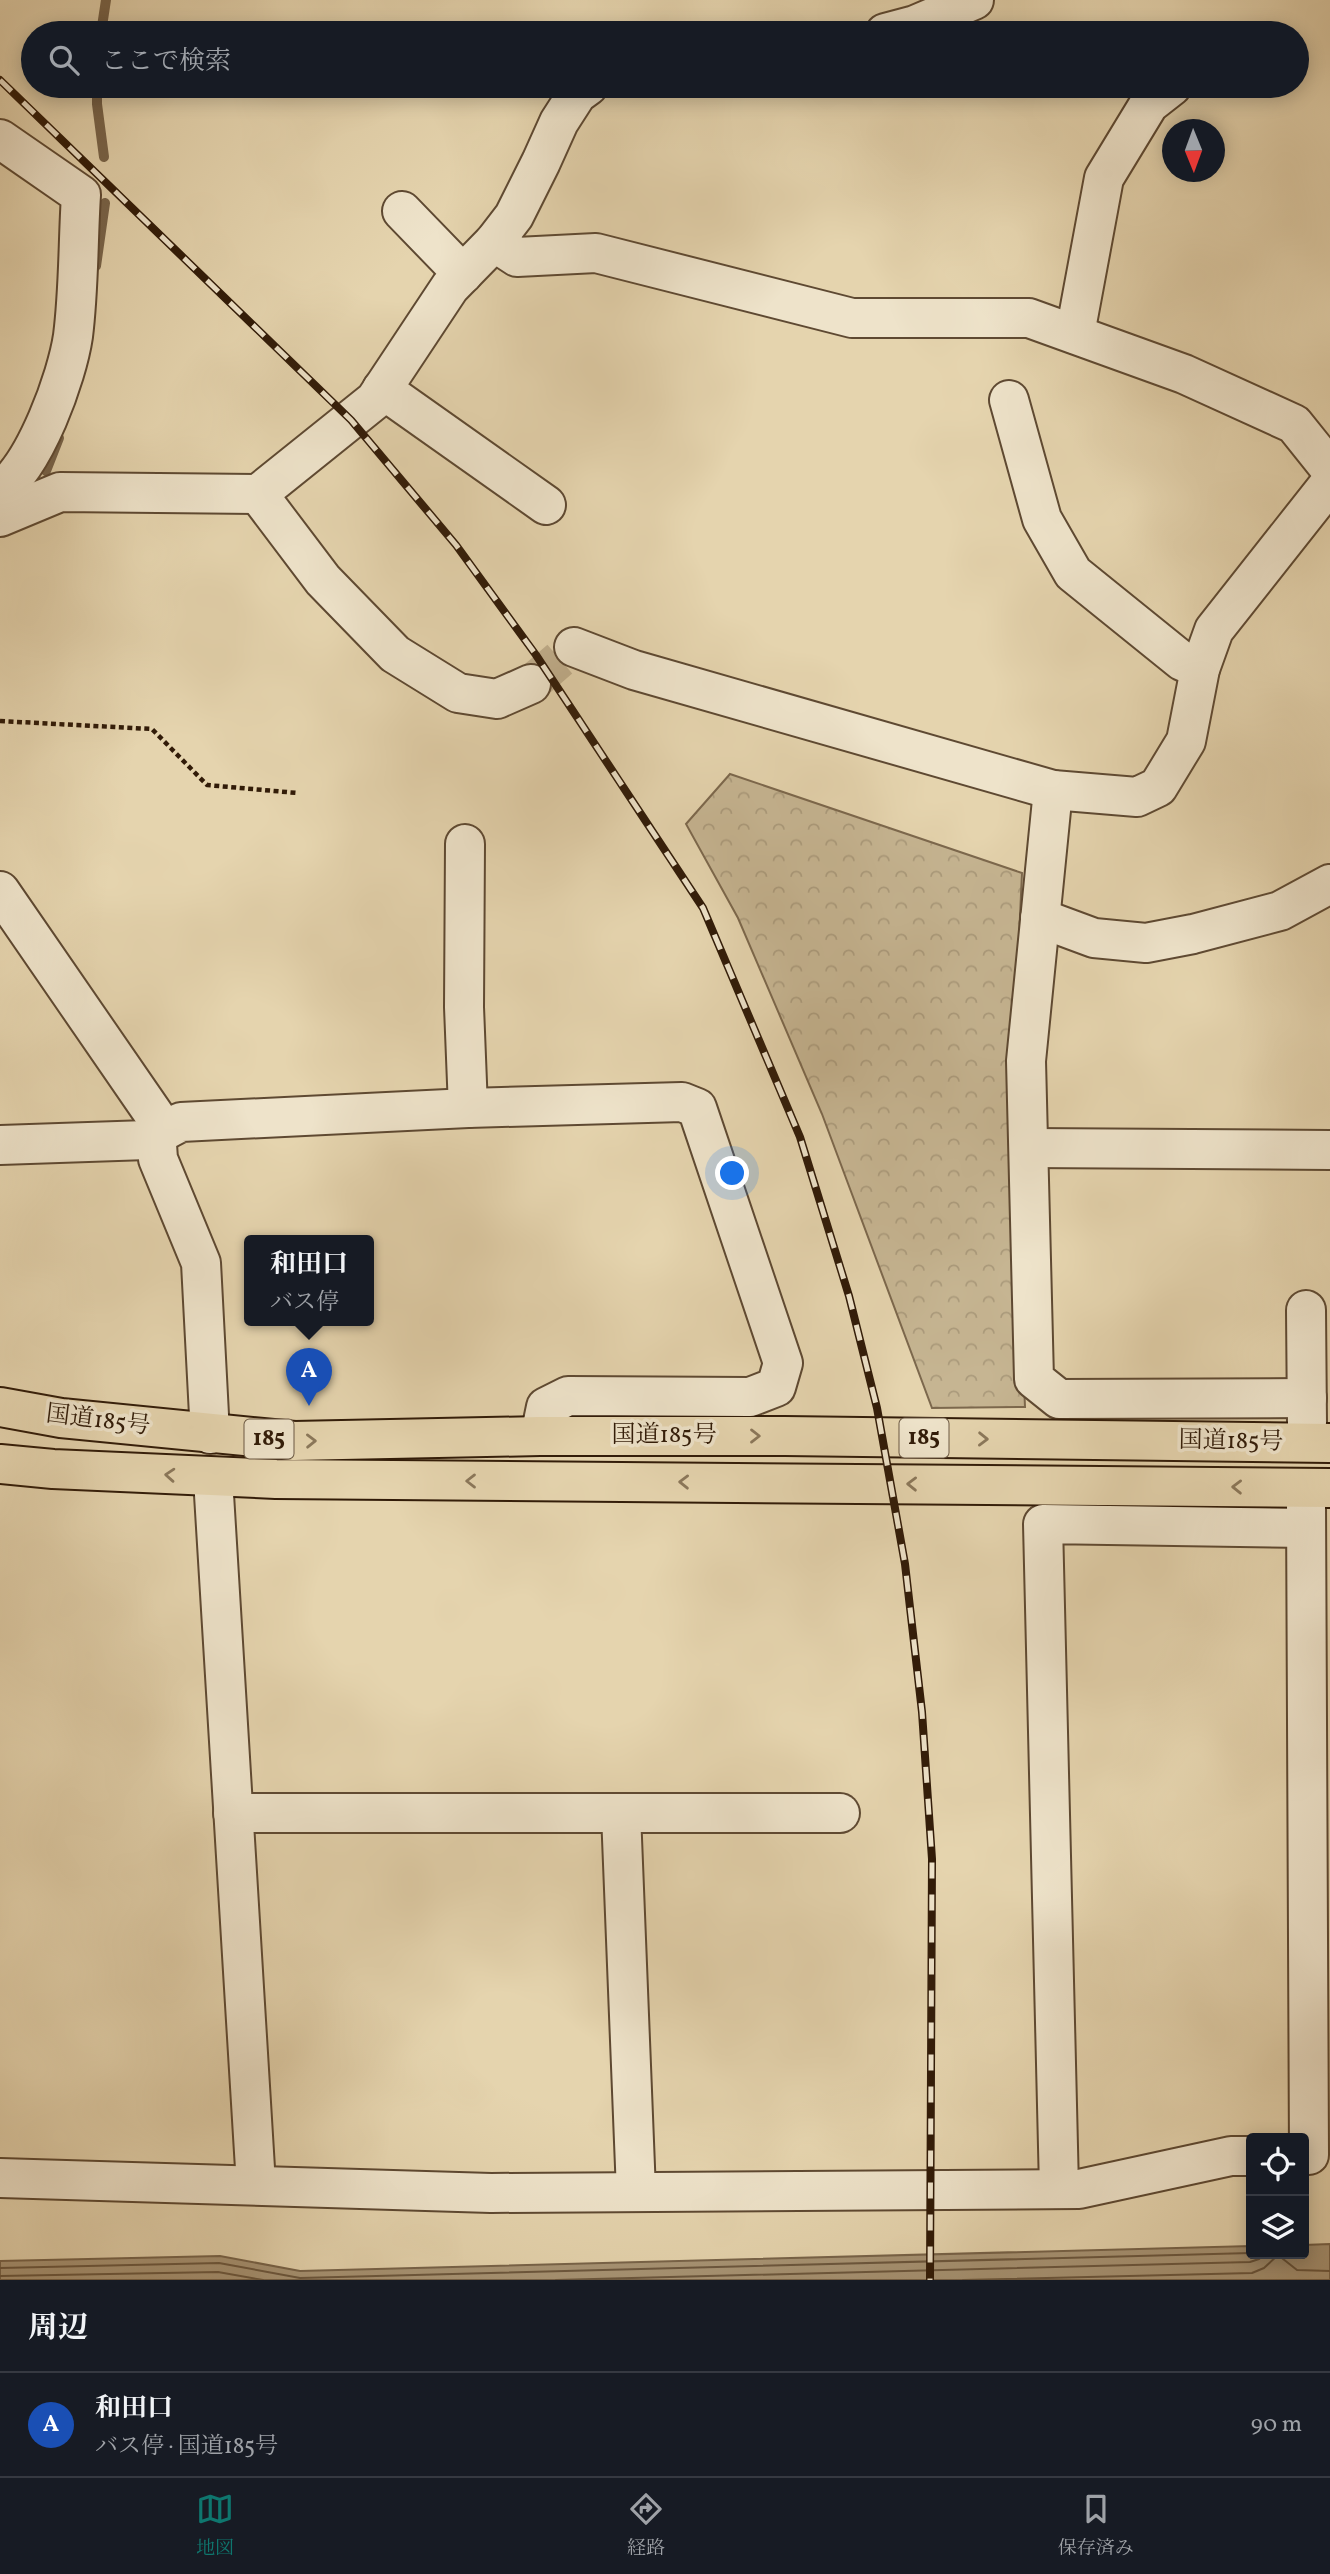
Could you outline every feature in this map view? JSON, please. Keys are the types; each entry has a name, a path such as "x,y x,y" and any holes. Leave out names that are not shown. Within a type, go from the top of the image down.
{"highway":[{"name":"国道185号","path":"0,1408 61,1418 294,1441 540,1436 785,1436 1319,1443"},
{"name":"国道185号","path":"0,1464 213,1478 1318,1488"}],"street":[{"path":"924,21 974,0"},
{"path":"0,517 61,492 258,494 374,400 450,287 494,242 514,215 559,122 574,98"},
{"path":"1075,334 1104,178 1149,104 1157,98"},
{"path":"0,139 81,195 72,337 67,358 42,434 23,465 0,490"},
{"path":"402,211 463,274"},
{"path":"494,242 517,257 596,253 852,318 1030,318 1184,374 1294,424 1330,469"},
{"path":"382,389 547,505"},
{"path":"1009,400 1042,519 1073,573 1182,661 1200,669"},
{"path":"574,647 634,670 1053,790 1137,797 1158,787 1186,741 1200,669 1214,630 1330,483"},
{"path":"258,494 323,580 395,654 458,693 496,699 531,684"},
{"path":"1053,790 1026,1061 1034,1380 1059,1399 1307,1398"},
{"path":"465,844 464,1007 468,1108"},
{"path":"1040,918 1094,938 1146,943 1194,934 1280,911 1330,884"},
{"path":"0,891 155,1116 158,1159 201,1263 210,1434"},
{"path":"0,1145 134,1142 158,1136 181,1122 468,1108 682,1102 696,1108 783,1363 776,1387 750,1397 568,1396 546,1407 540,1436"},
{"path":"1029,1148 1330,1150"},
{"path":"1306,1310 1307,1398 1319,1443"},
{"path":"213,1478 256,2185"},
{"path":"1314,2155 1320,1826 1306,1528 1318,1488"},
{"path":"1059,2188 1043,1524 1306,1528"},
{"path":"621,1813 636,2192"},
{"path":"233,1814 840,1813"},
{"path":"0,2178 491,2193 1079,2189 1231,2156 1246,2156"}],"path":[{"path":"0,721 152,729 207,785 297,793"}],"green space":[{"path":"730,774 1022,873 1012,1088 1025,1407 932,1408 822,1114 738,918 686,824"}],"water":[{"path":"1330,2244 1330,2280 0,2280 0,2261 220,2256 300,2271 1246,2246 1246,2259 1309,2259 1309,2245"}],"waterway":[{"path":"103,21 106,0"},
{"path":"97,98 104,157"},
{"path":"96,266 105,203"},
{"path":"46,471 59,438"}],"tunnel":[{"path":"531,684 574,647"}],"railway":[{"path":"0,80 351,420 456,545 536,655 703,908 800,1137 849,1296 877,1408 905,1564 922,1712 932,1859 930,2280"}],"place":[{"name":"和田口","path":"309,1406"}]}
